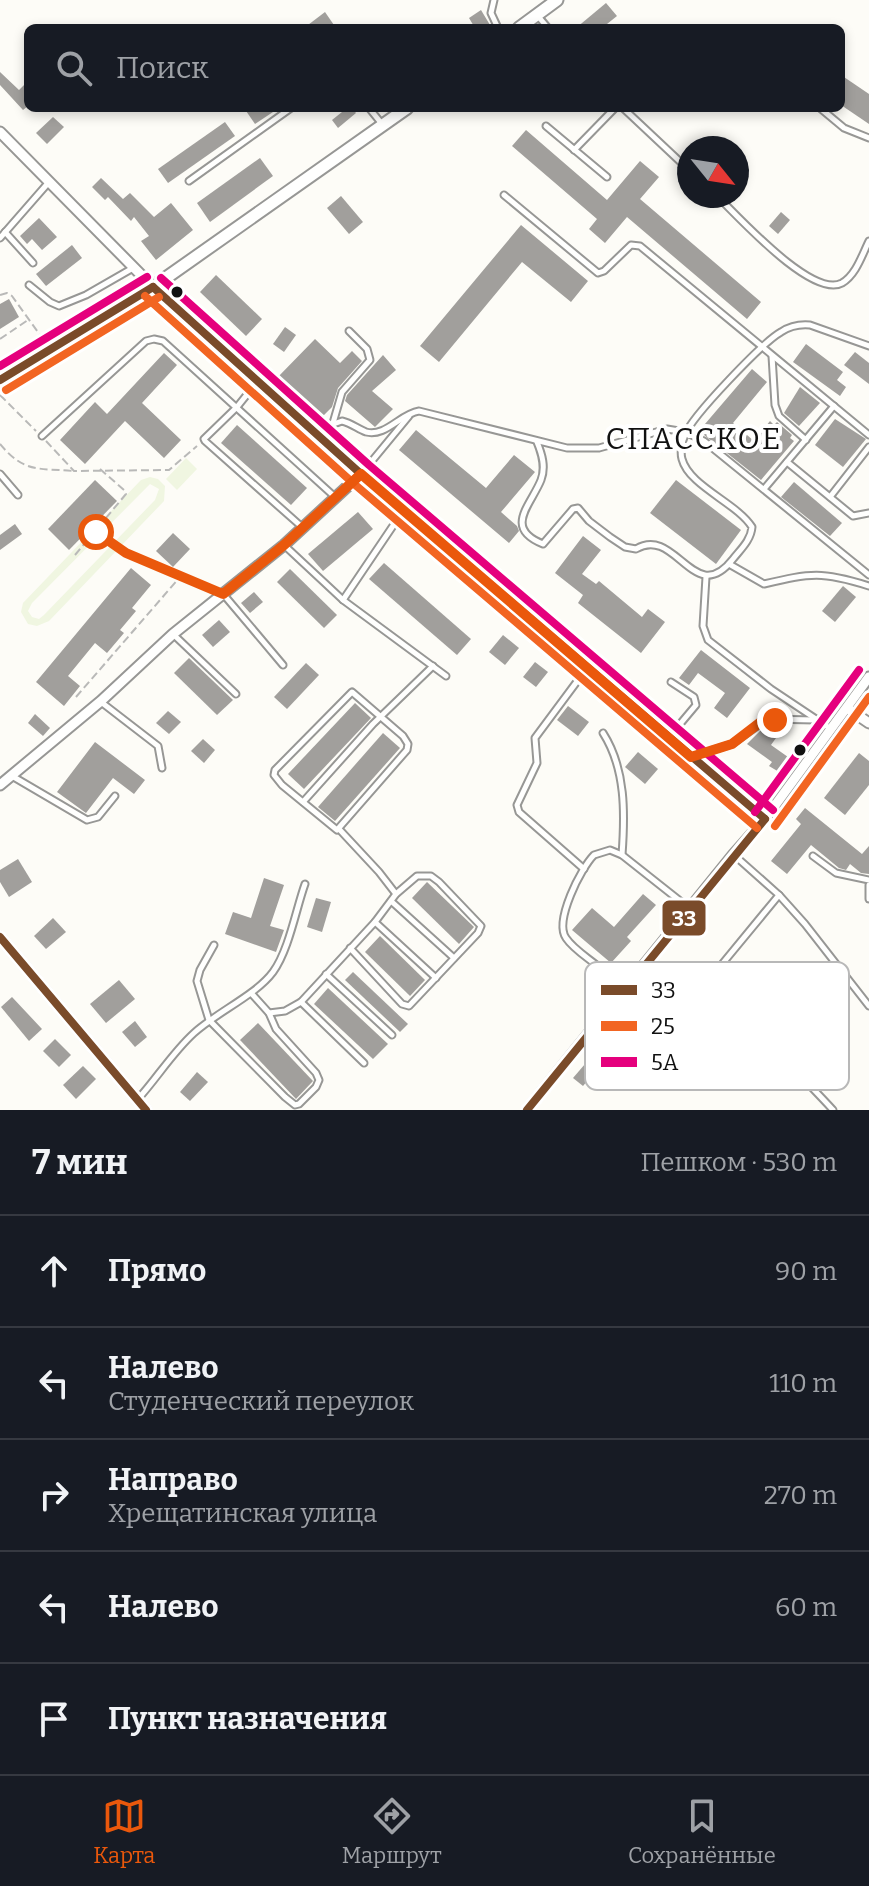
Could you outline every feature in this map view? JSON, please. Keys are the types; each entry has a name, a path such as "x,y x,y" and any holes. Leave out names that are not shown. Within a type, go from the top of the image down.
{"street":[{"path":"524,24 557,0"},
{"path":"0,380 153,287 401,112"},
{"path":"0,132 153,287 257,381 361,474 765,819"},
{"path":"0,785 101,701 173,634 284,545 361,474"},
{"path":"646,962 765,819 869,677"},
{"path":"847,708 869,723"},
{"path":"0,937 146,1110"},
{"path":"527,1110 585,1038"}],"lane":[{"path":"494,0 491,13 496,24"},
{"path":"536,15 544,24"},
{"path":"189,181 285,112"},
{"path":"372,112 382,125"},
{"path":"574,150 611,112"},
{"path":"627,112 677,159"},
{"path":"825,112 844,128 869,138"},
{"path":"546,126 607,177"},
{"path":"0,238 49,181"},
{"path":"504,195 598,273 631,245 640,246 869,435"},
{"path":"730,208 788,263 826,286 837,285 852,275 869,241"},
{"path":"5,232 33,263"},
{"path":"29,285 59,306 134,268"},
{"path":"537,442 543,458 542,478 523,511 522,526 532,540 543,544 573,509 578,508 589,521 625,547 636,549 646,544 657,544 706,577 718,574 750,536 752,527 690,473 682,462 685,432 761,346 784,330 801,324 818,327 869,346"},
{"path":"332,423 342,392 370,360 367,349 349,331"},
{"path":"42,436 146,341 154,339 163,341 336,497"},
{"path":"772,355 775,405 779,416 806,440"},
{"path":"257,381 237,407 204,439 207,445 303,528"},
{"path":"764,489 834,406"},
{"path":"361,474 413,412"},
{"path":"314,432 332,423 346,422 373,433 413,412 425,412 567,448 599,448 667,429 685,432 704,441 869,575"},
{"path":"830,497 869,447"},
{"path":"787,462 853,516 869,513"},
{"path":"0,474 18,495"},
{"path":"343,600 404,511"},
{"path":"284,545 343,600 446,676"},
{"path":"729,564 764,584 808,574 845,578 869,586"},
{"path":"706,577 703,626 708,640 771,689 832,730"},
{"path":"223,594 283,665"},
{"path":"173,634 236,694"},
{"path":"303,802 433,666"},
{"path":"584,869 519,812 517,805 537,763 535,738 587,668"},
{"path":"669,737 696,705 694,697 671,682"},
{"path":"339,829 407,750 403,736 356,694 348,693 275,770 275,778 334,829 339,829 396,894"},
{"path":"101,701 158,746 162,768"},
{"path":"691,757 732,744 767,719 816,720"},
{"path":"603,733 617,766 625,809 622,855"},
{"path":"11,776 87,820 98,817 115,796"},
{"path":"593,962 568,941 562,927 573,889 594,855 610,850 622,855 689,908"},
{"path":"733,855 779,895 835,962"},
{"path":"813,856 836,873 869,883 869,899"},
{"path":"269,1013 285,1011 301,1002 350,948 375,922 396,894 417,876 431,876 481,926 412,1004 405,1006 350,948"},
{"path":"137,1100 191,1036 209,1020 251,993 273,972 305,884"},
{"path":"723,962 779,895"},
{"path":"391,901 454,958"},
{"path":"375,922 436,978"},
{"path":"214,945 197,981 209,1020 285,1097 295,1105 299,1104 316,1087 319,1080 316,1073 276,1029 269,1013 251,993"},
{"path":"326,974 392,1035"},
{"path":"849,980 869,1006"},
{"path":"301,1002 364,1063"},
{"path":"815,1090 833,1110"}],"path":[{"path":"0,295 7,293 12,296 52,349"},
{"path":"0,339 29,319"},
{"path":"0,395 74,471"},
{"path":"0,444 13,460 27,467 74,471 169,470 204,439"},
{"path":"75,555 126,494 99,469"},
{"path":"96,532 126,553 223,594"},
{"path":"76,697 180,577"}],"green space":[{"path":"186,458 197,469 177,490 166,479"},
{"path":"150,477 158,479 165,486 164,501 49,621 37,626 28,624 21,612 23,603 141,480","holes":["150,484 159,489 155,500 44,615 39,619 32,617 28,611 32,603"]}],"building":[{"path":"606,3 617,16 607,24 581,24"},
{"path":"481,10 490,24 473,24 469,18"},
{"path":"325,12 333,24 309,24"},
{"path":"0,72 19,90 24,85 24,109 23,110 0,85"},
{"path":"845,78 869,94 869,124 845,108"},
{"path":"247,112 273,112 255,124"},
{"path":"342,112 356,113 338,128 332,120"},
{"path":"53,117 64,127 47,144 36,133"},
{"path":"225,122 235,136 168,183 158,169"},
{"path":"526,130 607,200 640,161 659,177 640,199 761,302 747,319 627,217 605,243 589,229 597,219 512,146"},
{"path":"260,158 273,176 210,222 197,203"},
{"path":"101,178 123,199 130,193 154,217 171,203 193,230 156,260 141,241 149,236 134,217 131,221 108,197 105,200 92,187"},
{"path":"341,196 363,222 349,234 327,208"},
{"path":"781,212 790,220 778,234 769,226"},
{"path":"39,218 57,237 42,250 32,239 27,244 20,236"},
{"path":"521,225 588,281 571,302 522,262 439,362 420,346"},
{"path":"72,245 82,258 46,286 36,274"},
{"path":"216,275 262,319 246,336 200,292"},
{"path":"9,299 19,317 0,329 0,304"},
{"path":"285,327 296,335 284,352 273,344"},
{"path":"315,339 340,363 352,351 362,361 338,388 332,407 319,420 276,379"},
{"path":"806,344 843,372 837,380 846,387 840,396 793,362"},
{"path":"855,352 869,363 869,384 844,365"},
{"path":"164,353 177,365 142,403 181,440 164,458 125,421 85,464 60,440 95,402 107,414"},
{"path":"383,355 396,370 372,391 393,409 375,427 345,401"},
{"path":"752,369 767,382 733,423 754,441 770,421 774,425 777,422 792,435 790,438 794,441 761,480 699,431"},
{"path":"800,387 820,403 799,426 784,413"},
{"path":"835,419 866,439 843,467 815,445"},
{"path":"237,425 307,488 291,505 221,443"},
{"path":"416,430 486,488 514,455 535,472 501,512 519,531 509,543 399,450"},
{"path":"95,480 117,501 69,550 48,529"},
{"path":"676,480 741,530 716,564 650,513"},
{"path":"794,482 842,523 830,536 781,497"},
{"path":"358,512 373,529 323,571 308,554"},
{"path":"15,524 22,534 0,550 0,535"},
{"path":"173,533 190,549 173,567 156,551"},
{"path":"583,536 601,550 582,574 596,584 599,581 642,617 648,609 665,622 641,653 578,603 583,595 555,573"},
{"path":"384,563 471,639 457,655 369,579"},
{"path":"131,568 151,585 132,608 136,611 120,630 124,633 107,653 95,643 68,676 80,686 64,706 36,682"},
{"path":"290,569 337,615 324,628 277,582"},
{"path":"843,586 856,597 835,622 822,611"},
{"path":"254,592 263,602 250,613 241,603"},
{"path":"219,620 230,632 213,647 202,635"},
{"path":"503,635 519,648 505,665 489,652"},
{"path":"701,650 750,688 727,718 714,708 725,693 698,673 689,685 679,678"},
{"path":"189,658 233,700 217,715 174,673"},
{"path":"535,662 548,672 536,687 523,677"},
{"path":"306,663 319,675 287,709 274,697"},
{"path":"355,703 371,718 304,789 288,774"},
{"path":"568,706 589,722 578,736 557,720"},
{"path":"168,711 181,722 169,734 156,723"},
{"path":"35,714 50,728 43,736 28,723"},
{"path":"763,728 776,738 771,745 788,757 779,772 769,766 772,762 747,744"},
{"path":"383,733 400,748 335,821 318,807"},
{"path":"203,739 215,750 204,763 191,751"},
{"path":"95,742 145,780 134,794 113,778 86,813 57,792"},
{"path":"638,752 658,769 645,784 625,767"},
{"path":"859,753 869,761 869,785 845,815 824,798"},
{"path":"805,808 862,854 869,846 869,874 861,873 850,864 846,870 839,868 811,845 787,874 771,861 801,824 796,819"},
{"path":"18,859 32,882 9,897 0,882 0,870"},
{"path":"264,878 284,885 270,926 284,930 276,952 225,934 233,912 251,918"},
{"path":"427,882 474,927 459,944 412,898"},
{"path":"643,894 656,905 627,937 631,941 612,962 572,930 592,908 614,927"},
{"path":"316,898 331,902 322,932 307,927"},
{"path":"53,918 66,932 46,949 34,936"},
{"path":"380,936 425,980 410,996 365,952"},
{"path":"353,972 408,1024 400,1032 345,980"},
{"path":"119,980 135,999 106,1023 90,1004"},
{"path":"328,988 388,1044 373,1059 314,1004"},
{"path":"12,997 42,1029 29,1041 1,1007"},
{"path":"135,1021 147,1037 135,1047 122,1032"},
{"path":"258,1023 313,1081 296,1099 240,1040"},
{"path":"55,1039 71,1055 59,1067 43,1051"},
{"path":"585,1064 585,1084 583,1086 573,1078"},
{"path":"83,1066 96,1079 76,1099 63,1085"},
{"path":"197,1072 208,1082 190,1101 180,1092"}],"transit line":[{"name":"5А","path":"0,366 147,277"},
{"name":"5А","path":"161,278 369,465 773,810"},
{"name":"33","path":"153,287 361,474 765,819"},
{"name":"33","path":"0,380 153,287"},
{"name":"25","path":"145,296 353,483 757,828"},
{"name":"25","path":"6,390 159,297"},
{"name":"5А","path":"755,812 859,670"},
{"name":"25","path":"775,826 869,697"},
{"name":"33","path":"648,962 765,819"},
{"name":"33","path":"0,937 146,1110"},
{"name":"33","path":"527,1110 585,1039"}],"district":[{"name":"СПАССКОЕ","path":"694,439"}],"route":[{"path":"96,532 126,553 223,594 284,545 361,474 691,757 732,744 762,721 775,720"}]}
